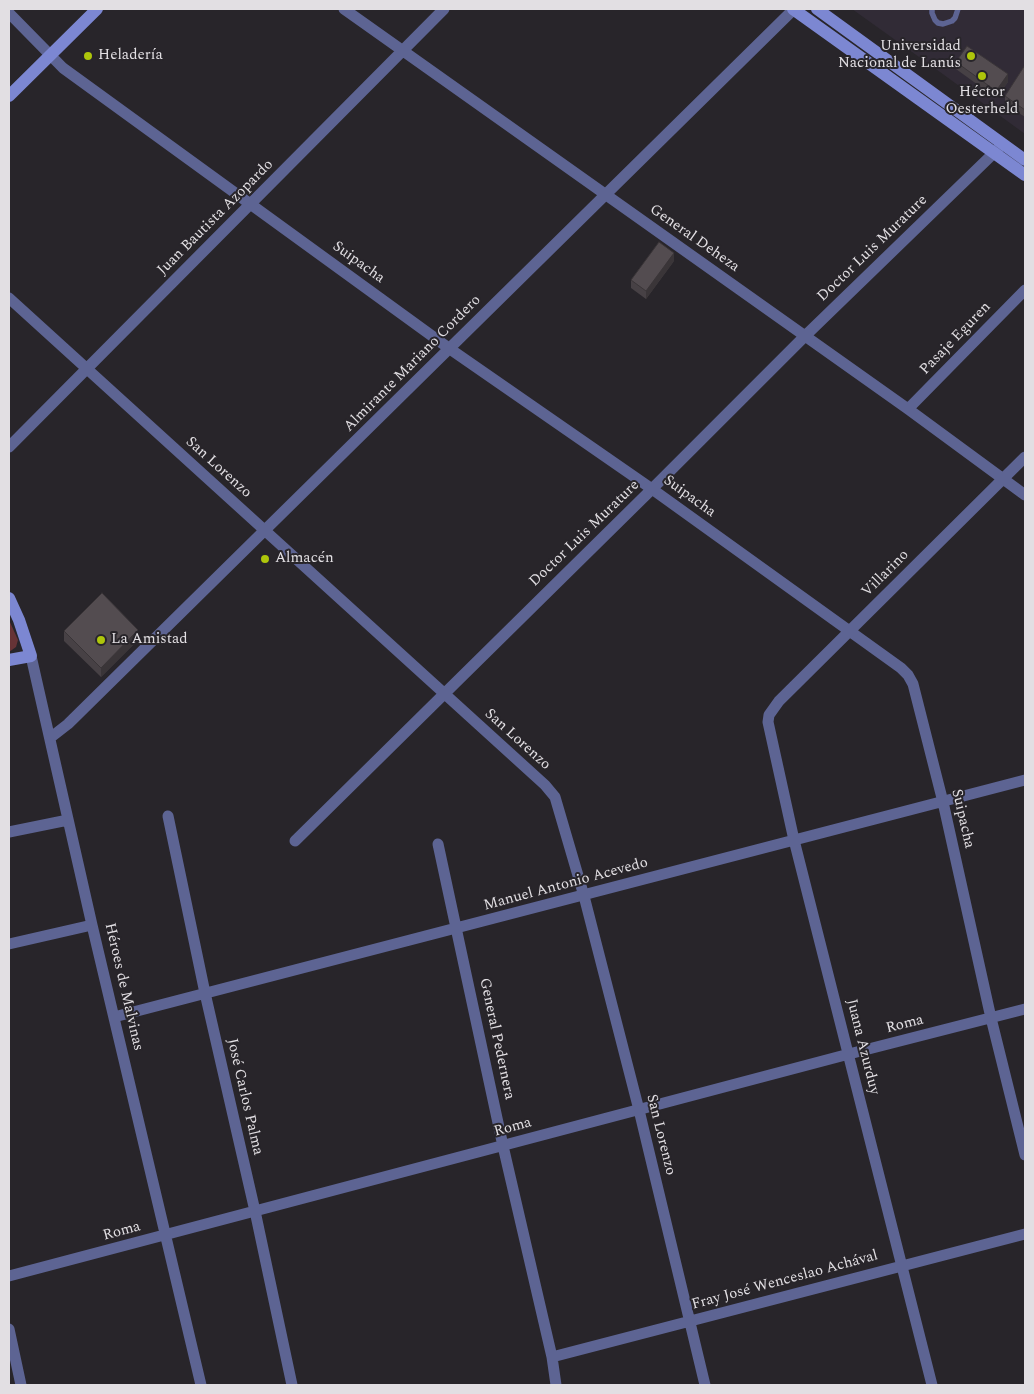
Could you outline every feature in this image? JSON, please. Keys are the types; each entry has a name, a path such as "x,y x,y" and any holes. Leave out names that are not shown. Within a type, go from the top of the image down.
{"main road":[{"path":"9,96 97,9"},
{"path":"793,9 1025,175"},
{"path":"817,9 1025,160"},
{"name":"Héroes de Malvinas","path":"9,598 19,620 31,656"},
{"path":"9,660 31,656"}],"street":[{"name":"General Deheza","path":"344,9 908,409 1025,495"},
{"name":"Juan Bautista Azopardo","path":"9,447 401,50 444,9"},
{"name":"Almirante Mariano Cordero","path":"50,738 68,724 793,9"},
{"name":"Suipacha","path":"9,13 63,68 450,349 652,489 900,668 913,684 943,802 991,1018 1025,1155"},
{"name":"Doctor Luis Murature","path":"295,841 805,336 995,153 1003,143"},
{"name":"Pasaje Eguren","path":"908,409 1025,290"},
{"name":"San Lorenzo","path":"9,298 545,785 555,797 584,896 639,1110 689,1322 706,1385"},
{"name":"Villarino","path":"769,714 779,700 1025,457"},
{"name":"Héroes de Malvinas","path":"31,656 92,925 167,1235 201,1385"},
{"name":"Juana Azurduy","path":"769,714 768,722 794,840 932,1385"},
{"name":"Manuel Antonio Acevedo","path":"114,1017 1025,780"},
{"name":"José Carlos Palma","path":"168,816 205,993 255,1211 292,1385"},
{"path":"9,832 68,820"},
{"name":"General Pedernera","path":"438,844 503,1146 552,1357 556,1385"},
{"path":"9,944 92,925"},
{"name":"Roma","path":"9,1276 848,1054 1025,1010"},
{"name":"Fray José Wenceslao Achával","path":"552,1357 1025,1234"},
{"path":"9,1329 22,1385"}],"lane":[{"path":"932,9 935,20 943,24 955,18 958,9"}],"shaded area":[{"name":"Universidad Nacional de Lanús","path":"852,9 1025,9 1025,134 940,72"},
{"path":"9,620 18,640 16,647 9,652"}],"building":[{"name":"Héctor Oesterheld","path":"967,46 1008,74 996,91 956,62"},
{"path":"1025,65 1025,110 1005,96"},
{"path":"659,242 674,253 646,291 631,280"},
{"name":"La Amistad","path":"102,593 138,630 101,668 64,631"}],"place":[{"name":"Heladería","path":"88,56"},
{"name":"Universidad Nacional de Lanús","path":"971,56"},
{"name":"Héctor Oesterheld","path":"982,76"},
{"name":"Almacén","path":"265,559"},
{"name":"La Amistad","path":"101,640"}]}
